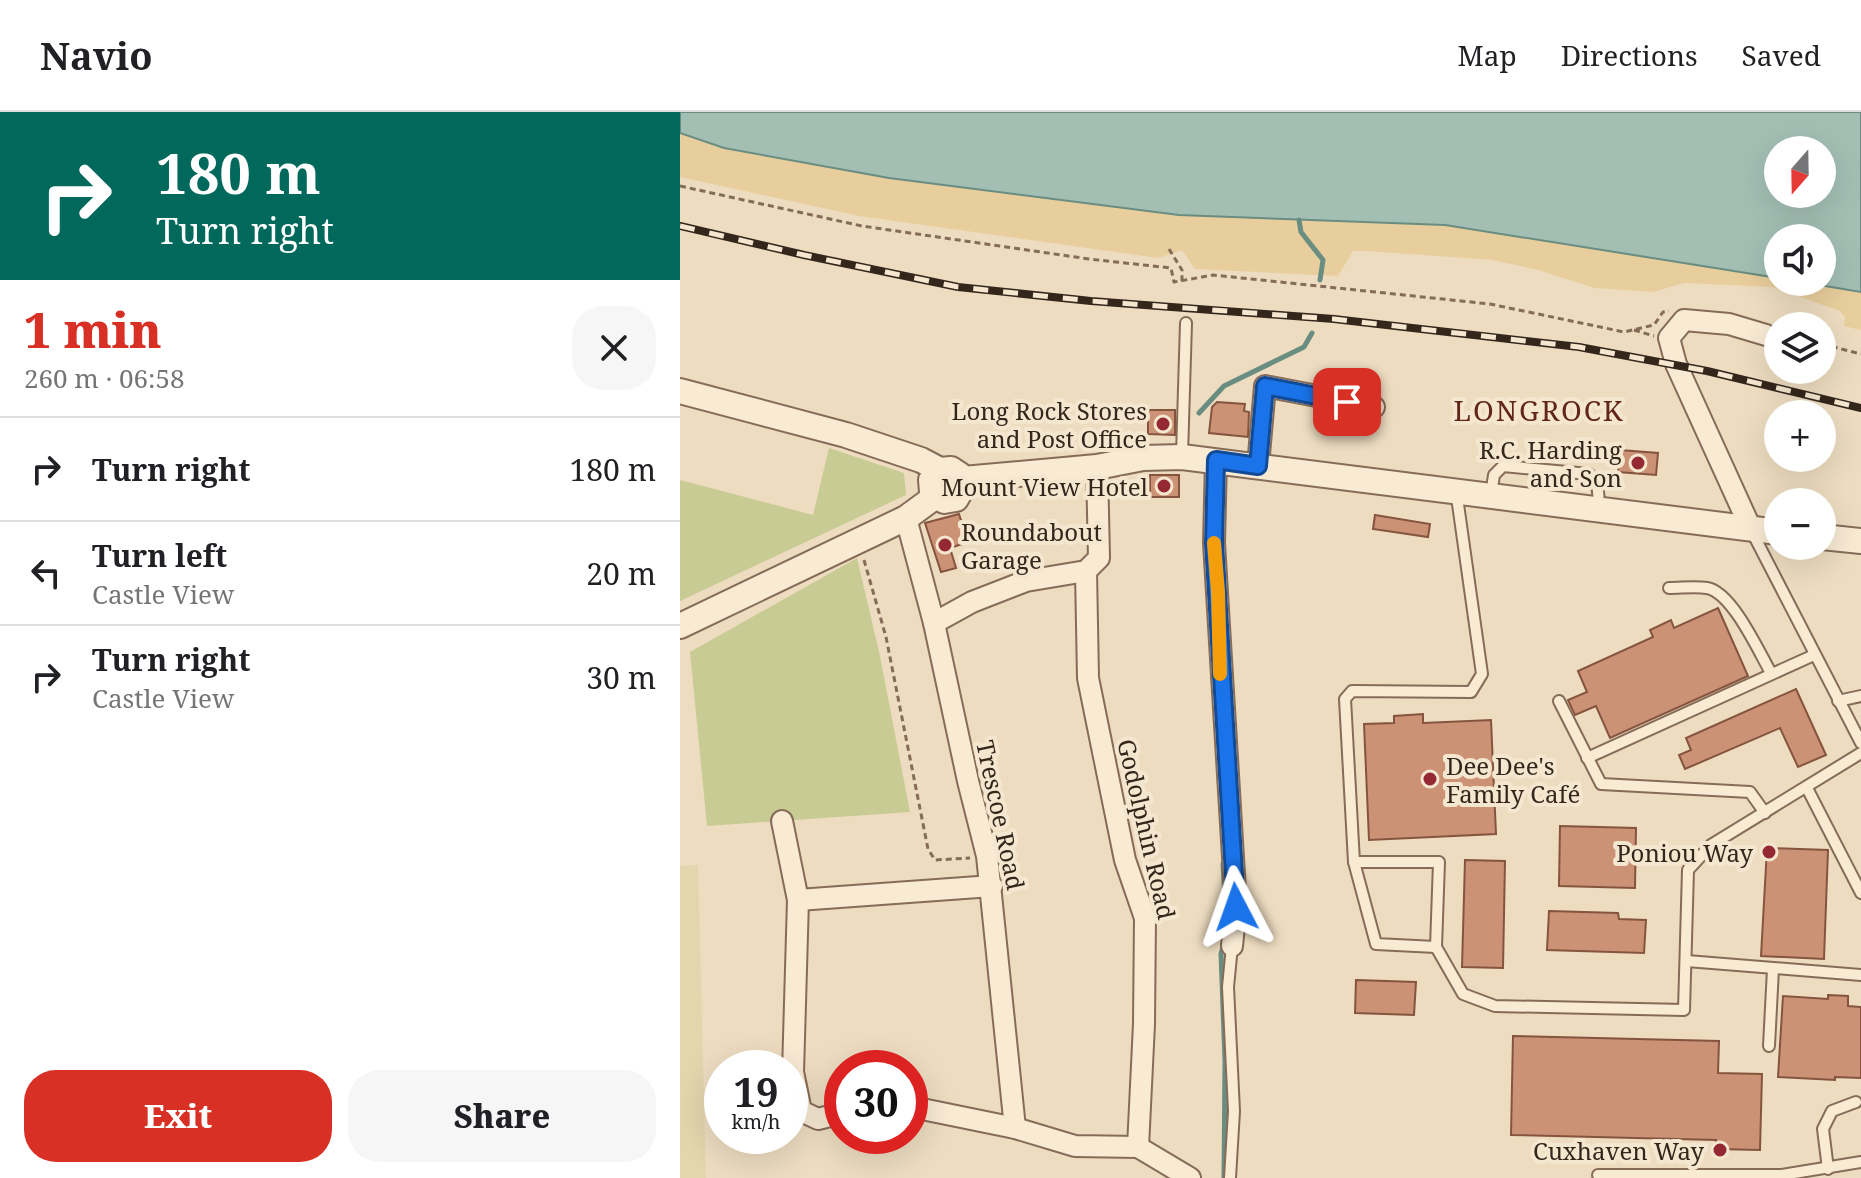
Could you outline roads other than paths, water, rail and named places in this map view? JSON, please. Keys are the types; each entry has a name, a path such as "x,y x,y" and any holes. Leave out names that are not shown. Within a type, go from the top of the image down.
{"street":[{"path":"1751,529 1676,364 1669,338 1684,320 1729,324 1764,334"},
{"path":"1258,466 1265,386 1374,407"},
{"path":"680,391 846,435 921,460 940,470 951,469 963,479 1097,467 1143,458 1182,457 1764,530"},
{"path":"1216,460 1214,543 1236,907 1232,946"},
{"path":"934,623 972,602 1026,581 1086,571 1099,558 1097,467"},
{"path":"940,470 931,480 936,496 944,501 956,499 963,490 963,479"},
{"path":"680,626 906,518 936,496"},
{"name":"Trescoe Road","path":"906,518 934,623 987,856 1015,1128"},
{"path":"1836,538 1861,541"},
{"name":"Godolphin Road","path":"1086,571 1088,678 1125,860 1145,918 1138,1147"},
{"path":"782,821 798,900 793,1072 801,1111 818,1119 824,1118"},
{"path":"798,900 992,886"},
{"path":"928,1110 1015,1128 1075,1146 1138,1147 1190,1178"}],"lane":[{"path":"1182,457 1186,323"},
{"path":"1491,495 1494,475 1503,466 1589,474 1596,480 1597,508"},
{"path":"1436,947 1376,944 1354,862 1345,699 1352,691 1471,692 1482,674 1456,490"},
{"path":"1751,529 1861,743"},
{"path":"1669,588 1710,588 1725,600 1743,624 1771,673"},
{"path":"1587,758 1814,655"},
{"path":"1838,701 1861,696"},
{"path":"1559,701 1601,784 1750,792 1765,813"},
{"path":"1354,862 1439,862 1436,947 1463,994 1495,1006 1684,1010 1688,870 1711,845 1861,753"},
{"path":"1807,788 1861,893"},
{"path":"1230,1178 1234,1111 1228,987 1232,946"},
{"path":"1687,961 1861,975"},
{"path":"1769,1046 1773,969"},
{"path":"1828,1169 1823,1129 1832,1111 1856,1102"},
{"path":"1598,1175 1782,1175 1861,1162"}],"waterway":[{"path":"1299,220 1301,232 1323,260 1320,280"},
{"path":"1199,413 1224,386 1304,347 1312,333"},
{"path":"1223,864 1226,914"},
{"path":"1224,943 1221,954 1225,1061 1224,1178"}],"railway":[{"path":"680,226 958,287 1091,301 1334,319 1579,347 1707,371 1861,408"}],"place":[{"name":"Long Rock Stores and Post Office","path":"1163,424"},
{"name":"R.C. Harding and Son","path":"1638,463"},
{"name":"Mount View Hotel","path":"1164,486"},
{"name":"Roundabout Garage","path":"945,545"},
{"name":"Dee Dee's Family Café","path":"1430,779"},
{"name":"Poniou Way","path":"1769,852"},
{"name":"Cuxhaven Way","path":"1720,1150"}],"district":[{"name":"LONGROCK","path":"1539,410"}]}
